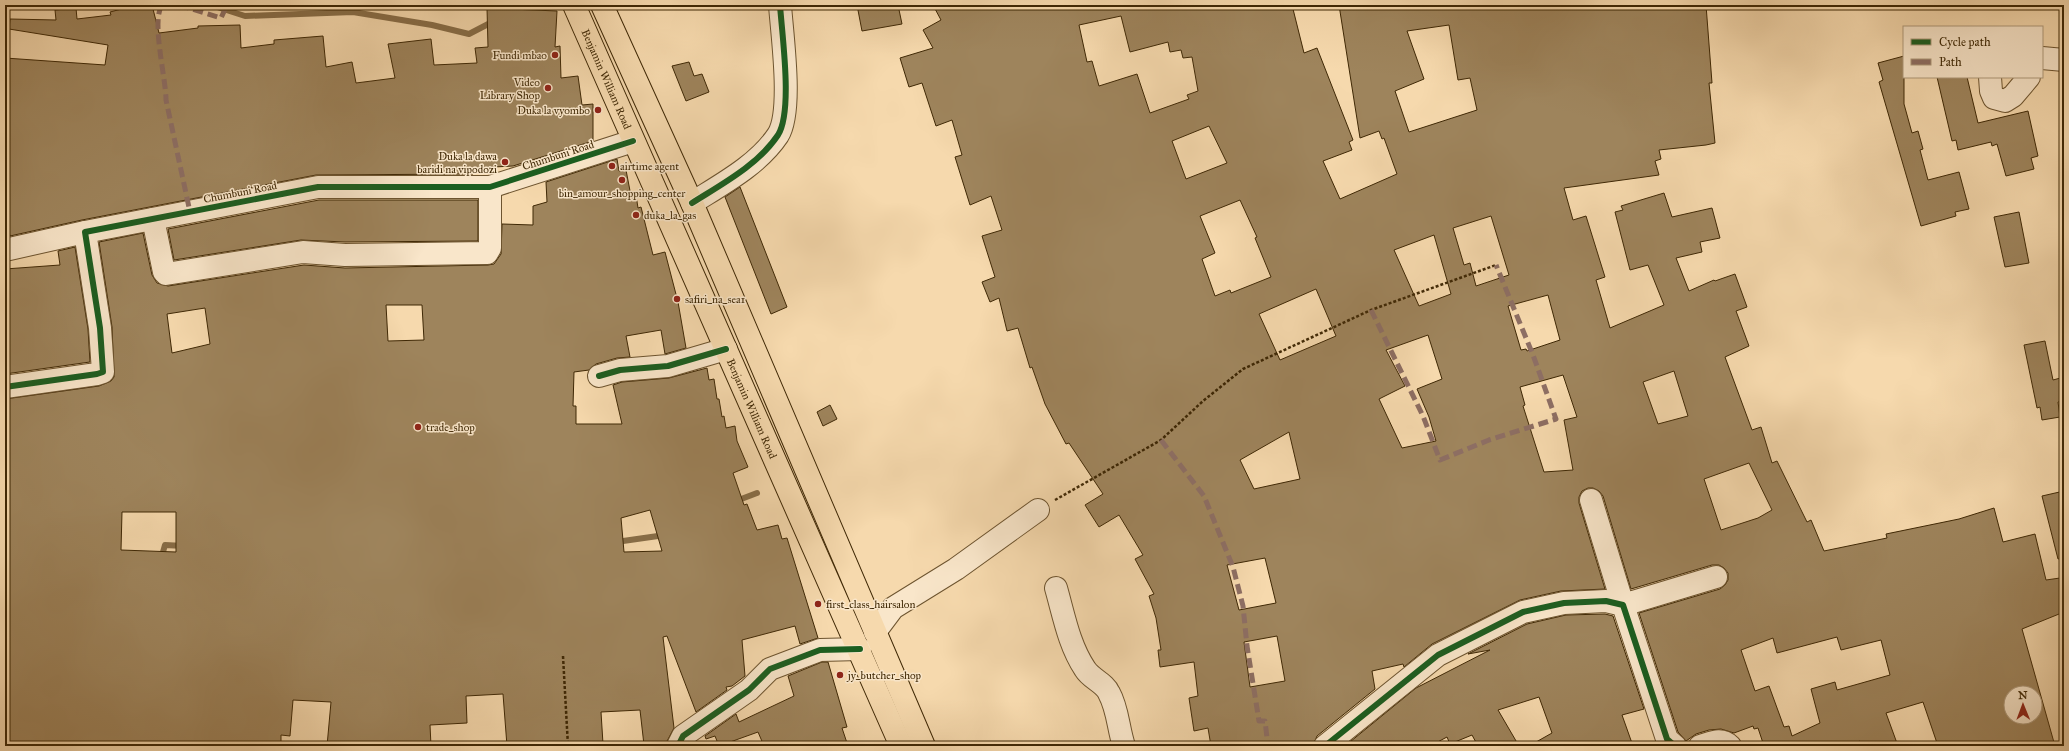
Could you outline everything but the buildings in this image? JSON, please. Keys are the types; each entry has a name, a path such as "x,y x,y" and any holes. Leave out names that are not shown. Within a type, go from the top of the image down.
{"main road":[{"name":"Benjamin William Road","path":"574,5 633,141 860,649 901,746"},
{"path":"602,5 692,203 924,746"}],"street":[{"path":"692,203 750,165 778,134 786,104 780,5"},
{"path":"2043,58 2064,60"},
{"path":"1990,78 1991,91 1994,98 2005,101 2013,96 2028,78"},
{"name":"Chumbuni Road","path":"5,250 85,232 318,187 490,187 633,141"},
{"path":"154,219 164,272 166,274 303,252 345,255 487,253 490,248 490,187"},
{"path":"5,387 103,372 100,328 85,232"},
{"path":"599,376 620,370 668,366 726,349"},
{"path":"1591,500 1623,605 1667,739 1675,746"},
{"path":"875,632 893,608 956,569 1038,510"},
{"path":"1325,746 1438,655 1524,612 1564,603 1606,601 1623,605 1716,577"},
{"path":"1056,588 1073,649 1085,670 1092,678 1108,690 1114,703 1124,746"},
{"path":"678,746 683,736 749,690 770,669 820,650 860,649"},
{"path":"1700,746 1718,741 1726,742 1730,746"}],"path":[{"path":"1038,510 1161,440 1203,401 1243,369 1372,310 1496,265"},
{"path":"563,656 568,746"}],"waterway":[{"path":"211,5 245,16 353,12 432,25 469,34 494,21"},
{"path":"509,13 523,5"},
{"path":"736,501 757,493"},
{"path":"616,542 665,535"},
{"path":"161,559 165,545 184,546"}],"marked path":[{"path":"162,5 159,13 158,36 166,100 190,212"},
{"path":"179,5 221,18 227,5"},
{"path":"1371,310 1423,416 1440,460 1489,440 1556,419 1533,355 1496,265"},
{"path":"1161,440 1204,496 1233,567 1243,606 1247,646 1259,721 1265,721 1268,746"}],"cycle path":[{"path":"692,203 750,165 770,146 778,135 785,109 786,91 780,5"},
{"path":"5,387 103,372 100,328 85,232 318,187 490,187 633,141"},
{"path":"599,376 620,370 668,366 726,349"},
{"path":"1325,746 1438,655 1523,612 1564,603 1606,601 1623,605 1667,739 1675,746"},
{"path":"678,746 683,736 749,690 770,669 820,650 860,649"}],"place":[{"name":"Fundi mbao","path":"555,55"},
{"name":"Video Library Shop","path":"548,88"},
{"name":"Duka la vyombo","path":"598,110"},
{"name":"Duka la dawa baridi na vipodozi","path":"505,162"},
{"name":"airtime agent","path":"612,166"},
{"name":"bin_amour_shopping_center","path":"622,180"},
{"name":"duka_la_gas","path":"636,215"},
{"name":"safiri_na_sea1","path":"677,299"},
{"name":"trade_shop","path":"418,427"},
{"name":"first_class_hairsalon","path":"818,604"},
{"name":"jy_butcher_shop","path":"840,675"}]}
